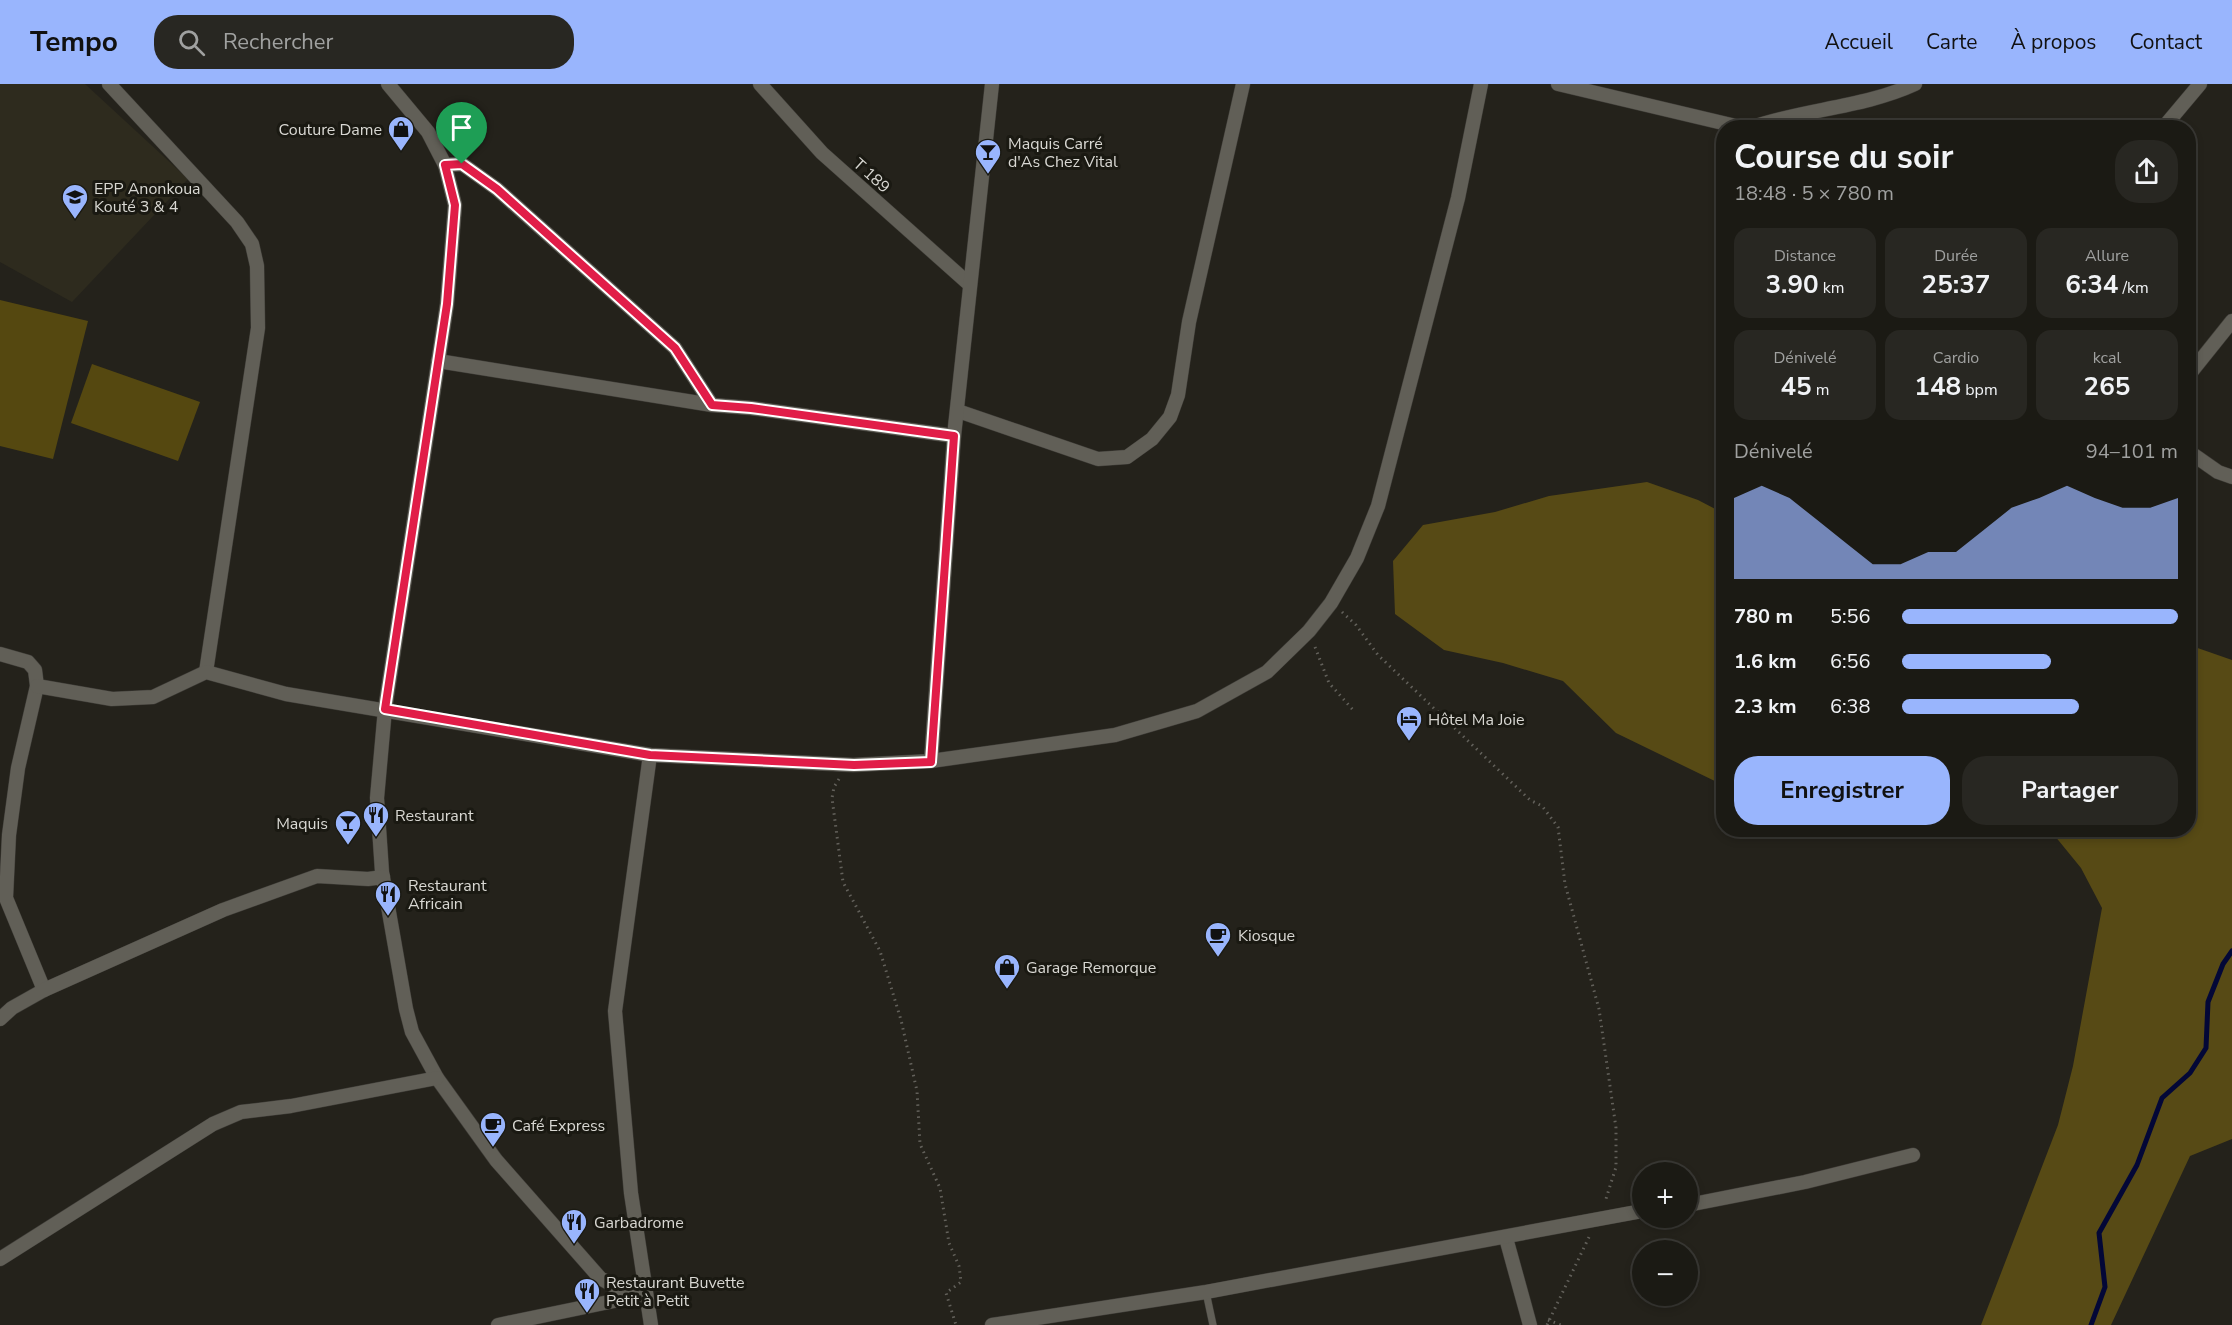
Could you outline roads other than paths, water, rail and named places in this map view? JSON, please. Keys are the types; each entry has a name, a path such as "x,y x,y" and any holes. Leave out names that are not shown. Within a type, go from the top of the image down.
{"street":[{"path":"109,84 237,222 252,244 257,267 258,328 206,672"},
{"path":"388,84 429,132 445,165 455,205 447,304 385,709 377,798 382,877 412,1032 437,1078 496,1160 600,1278 640,1299"},
{"name":"T 189","path":"760,84 822,153 969,285"},
{"path":"931,762 954,436 992,84"},
{"path":"958,411 1098,459 1127,458 1152,439 1170,417 1178,395 1189,322 1243,84"},
{"path":"37,686 112,699 153,697 206,672 286,694 650,755 854,765 931,762 1115,735 1197,711 1267,672 1309,631 1331,603 1357,558 1378,506 1458,198 1481,84"},
{"path":"1558,84 1716,121"},
{"path":"1771,120 1876,98 1915,84"},
{"path":"2170,120 2200,84"},
{"path":"445,165 462,164 497,189 675,348 712,405"},
{"path":"2196,366 2232,321"},
{"path":"438,361 712,405 751,408 954,436"},
{"path":"2196,457 2218,472 2232,477"},
{"path":"0,654 28,662 35,670 37,686 18,768 9,835 6,898 44,990"},
{"path":"650,755 615,1011 640,1299 651,1325"},
{"path":"0,1019 12,1008 44,990 223,910 317,876 368,879 382,877"},
{"path":"0,1259 196,1134 232,1116 437,1078"},
{"path":"1698,1203 1805,1182 1913,1155"},
{"path":"993,1325 1206,1292 1506,1238 1632,1213"},
{"path":"1506,1238 1530,1325"},
{"path":"498,1325 640,1299"}],"lane":[{"path":"1206,1292 1213,1325"}],"waterway":[{"path":"2091,1325 2105,1287 2099,1233 2137,1165 2162,1098 2190,1073 2206,1048 2208,1002 2223,964 2232,951"}],"place":[{"name":"Couture Dame","path":"401,152"},
{"name":"Maquis Carré d'As Chez Vital","path":"988,175"},
{"name":"EPP Anonkoua Kouté 3 & 4","path":"75,220"},
{"name":"Hôtel Ma Joie","path":"1409,742"},
{"name":"Restaurant","path":"376,838"},
{"name":"Maquis","path":"348,846"},
{"name":"Restaurant Africain","path":"388,917"},
{"name":"Kiosque","path":"1218,958"},
{"name":"Garage Remorque","path":"1007,990"},
{"name":"Café Express","path":"493,1148"},
{"name":"Garbadrome","path":"574,1245"},
{"name":"Restaurant Buvette Petit à Petit","path":"587,1314"}]}
